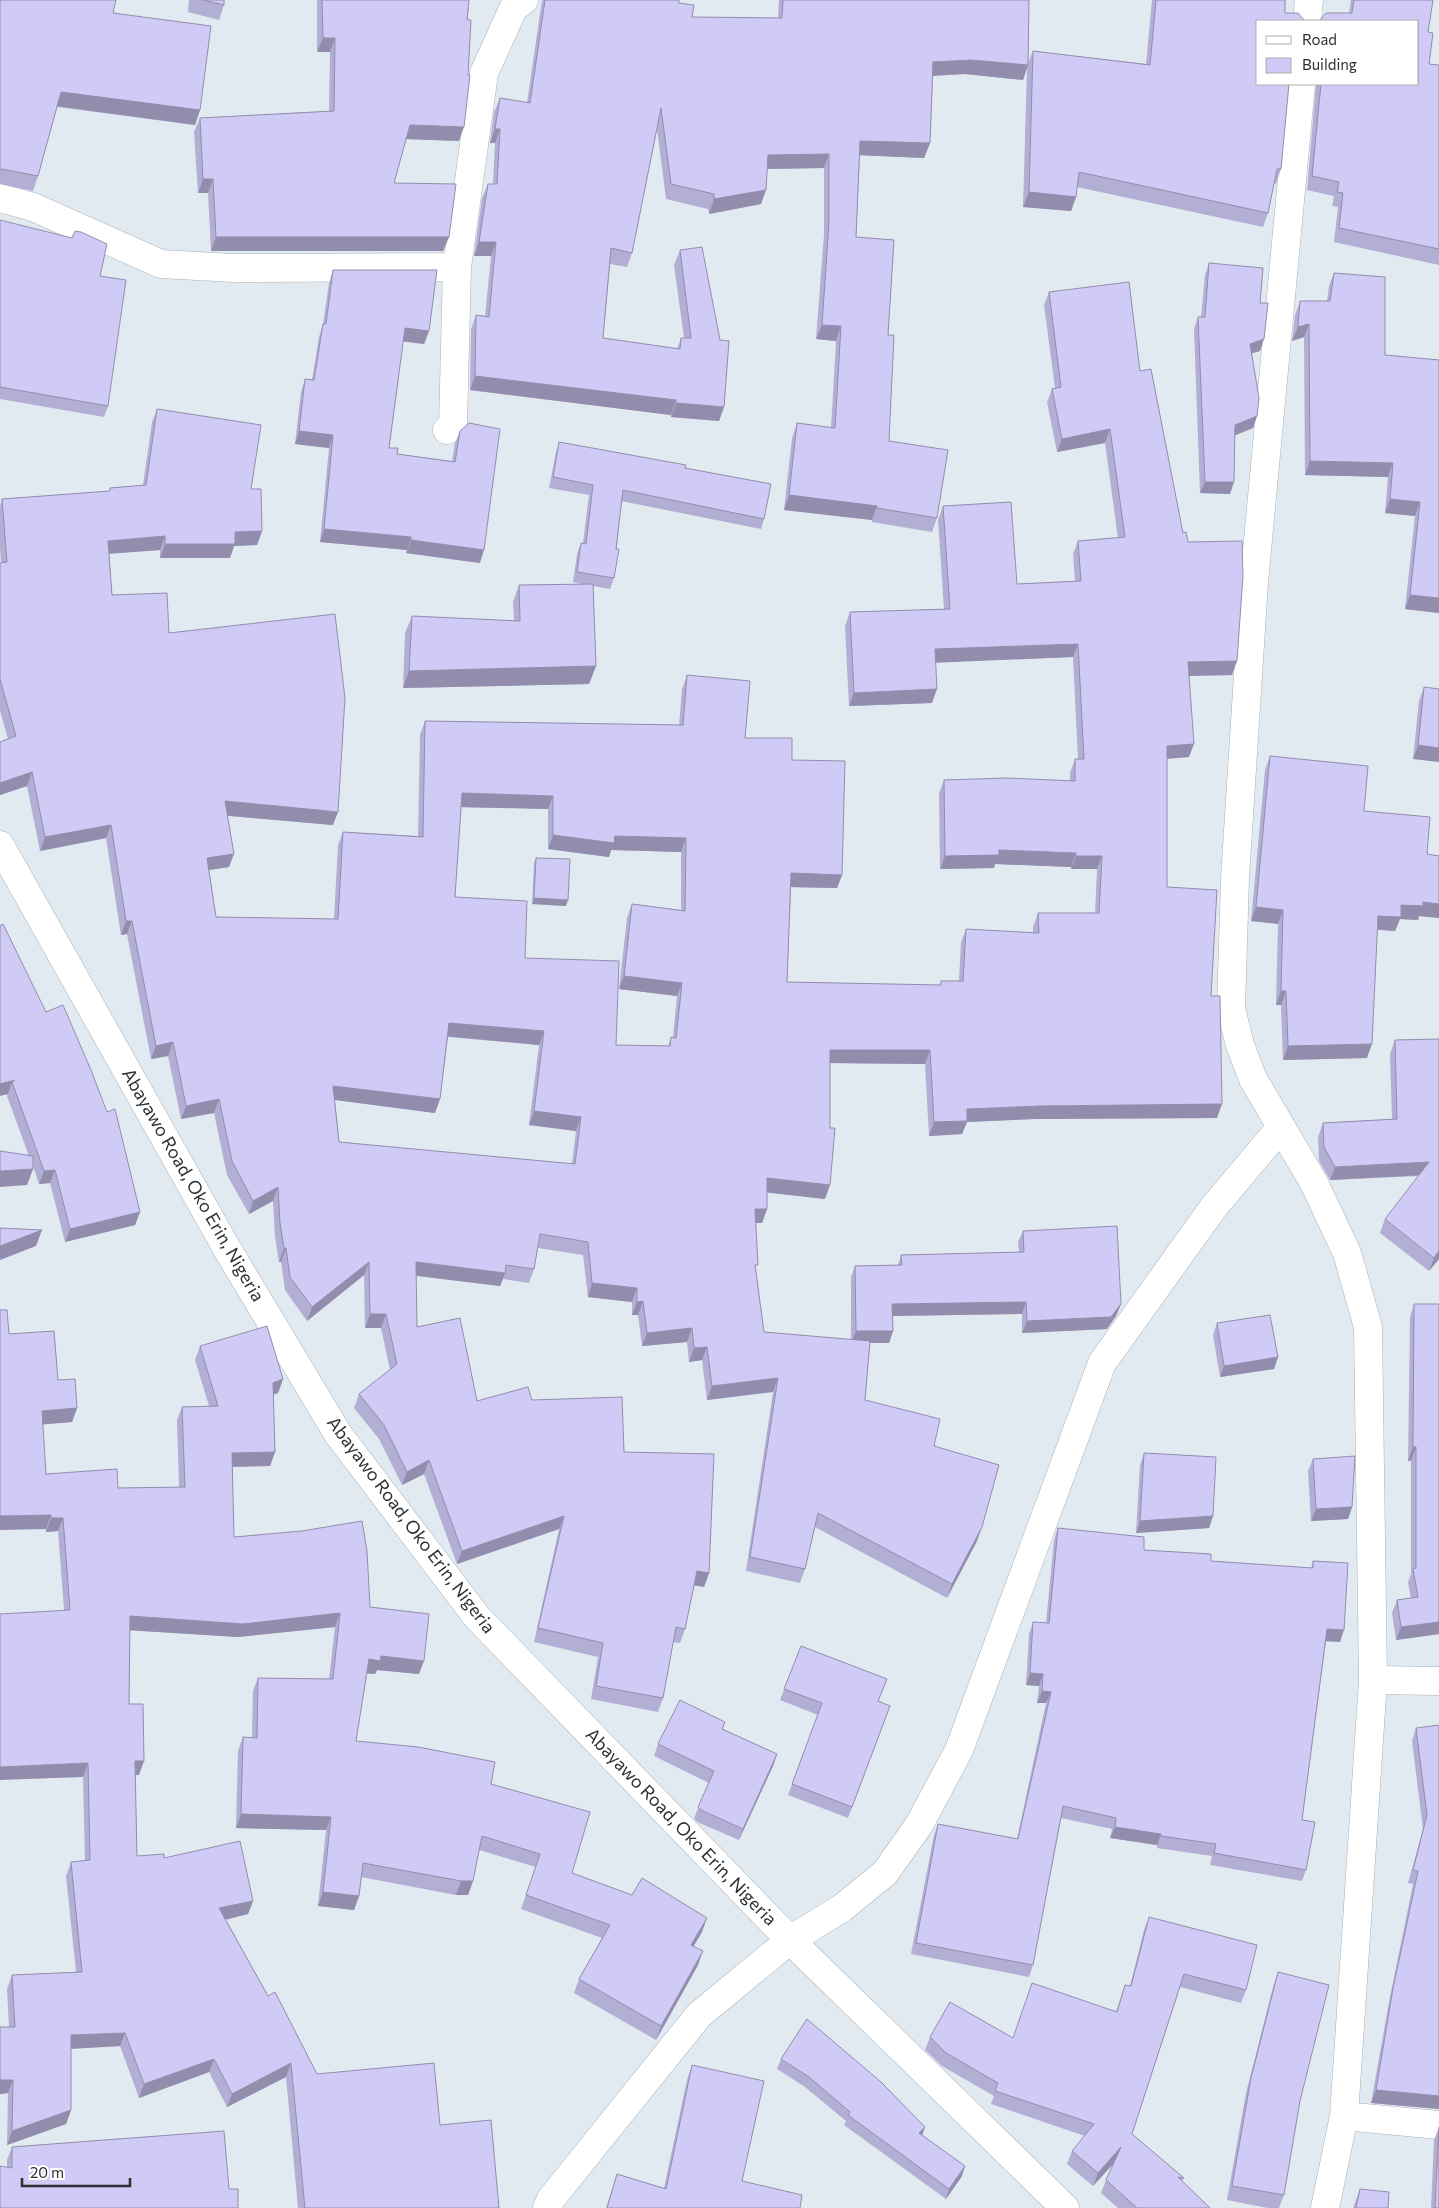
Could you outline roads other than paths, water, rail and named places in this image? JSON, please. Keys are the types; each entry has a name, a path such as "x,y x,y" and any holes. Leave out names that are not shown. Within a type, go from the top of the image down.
{"street":[{"path":"447,430 453,426 457,267 484,73 513,9 524,0"},
{"path":"1307,20 1309,0"},
{"path":"1301,85 1254,582 1232,929 1231,1009 1253,1079 1314,1184 1347,1253 1368,1327 1372,1680 1344,2116 1325,2208"},
{"path":"0,198 33,207 161,264 234,268 457,267"},
{"name":"Abayawo Road, Oko Erin, Nigeria","path":"4,862 98,1016 226,1248 338,1434 477,1617 790,1940 1065,2208"},
{"path":"547,2208 551,2199 699,2015 790,1940 842,1908 885,1873 919,1825 959,1750 1102,1363 1213,1208 1281,1127"},
{"path":"1372,1680 1439,1681"},
{"path":"1344,2116 1439,2125"}]}
